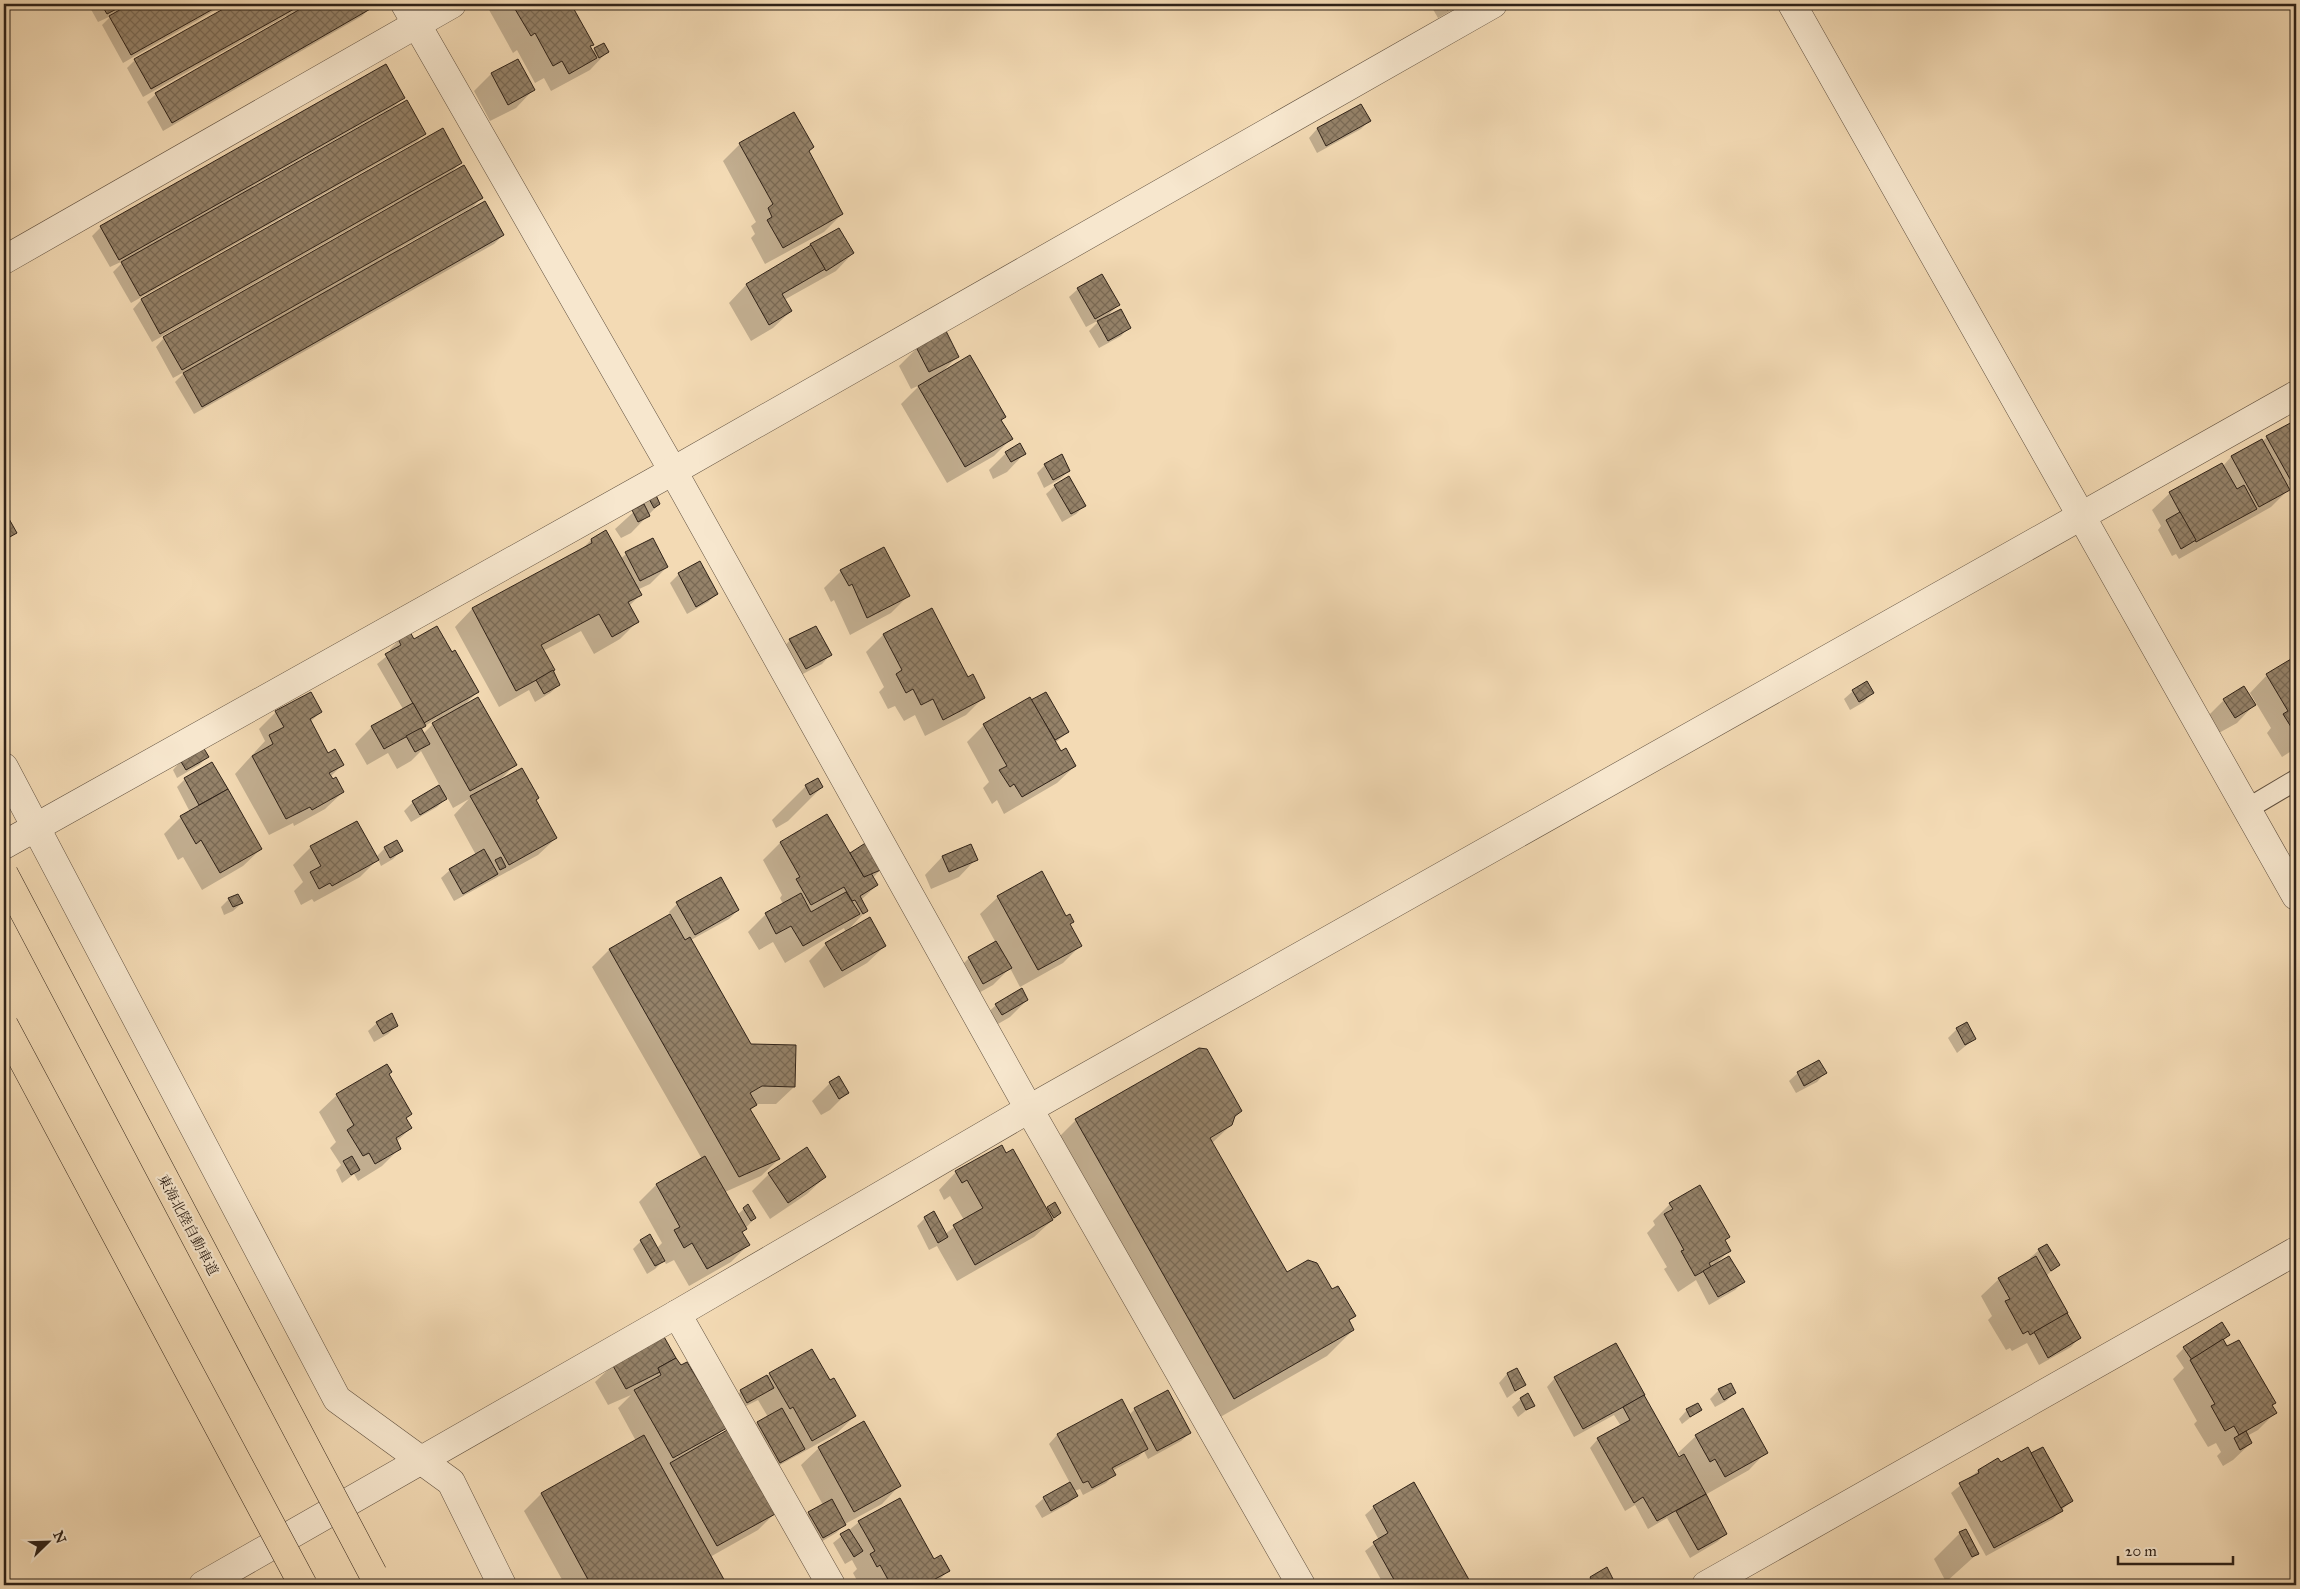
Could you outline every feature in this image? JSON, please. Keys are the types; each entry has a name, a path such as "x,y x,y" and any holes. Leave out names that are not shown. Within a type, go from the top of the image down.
{"highway":[{"name":"東海北陸自動車道","path":"4,874 373,1574"},
{"path":"4,1025 302,1585"}],"street":[{"path":"4,260 411,14 452,4"},
{"path":"4,845 673,471 1492,4"},
{"path":"1792,4 2296,896"},
{"path":"411,14 673,471 1029,1109 1301,1585"},
{"path":"203,1585 420,1459 677,1314 1029,1109 2296,395"},
{"path":"4,767 337,1399 451,1482 502,1585"},
{"path":"1706,1585 2296,1251"},
{"path":"677,1314 831,1585"}],"lane":[{"path":"2247,809 2296,780"}],"building":[{"path":"101,4 126,4 107,14"},
{"path":"130,4 222,4 131,55 109,16"},
{"path":"232,4 303,4 151,89 134,59"},
{"path":"309,4 369,4 372,8 172,123 155,93"},
{"path":"512,4 571,4 594,45 590,46 597,58 569,74 562,61 553,66 535,33 531,36"},
{"path":"1443,4 1458,4 1447,10"},
{"path":"604,43 609,52 599,58 594,48"},
{"path":"518,59 535,90 508,105 491,73"},
{"path":"386,64 405,98 119,260 100,226"},
{"path":"407,100 426,134 140,296 121,262"},
{"path":"1361,104 1371,121 1326,146 1317,128"},
{"path":"794,112 814,147 809,151 843,214 783,248 767,220 772,217 768,208 773,204 739,143"},
{"path":"443,128 462,163 160,334 141,299"},
{"path":"464,165 483,198 182,370 163,337"},
{"path":"485,201 504,235 202,407 183,373"},
{"path":"839,228 854,253 826,271 810,244"},
{"path":"811,245 825,269 782,294 792,311 769,325 746,284"},
{"path":"1102,274 1120,305 1095,319 1077,288"},
{"path":"1121,309 1131,328 1108,341 1097,321"},
{"path":"946,331 959,357 929,372 916,347"},
{"path":"970,355 1006,417 1001,420 1013,439 965,467 918,386"},
{"path":"2296,420 2296,475 2290,479 2266,436"},
{"path":"2262,439 2290,490 2259,507 2231,456"},
{"path":"1020,443 1026,454 1011,462 1005,452"},
{"path":"1062,454 1070,471 1053,480 1044,464"},
{"path":"2222,463 2237,489 2244,485 2257,509 2196,542 2169,492"},
{"path":"1069,476 1086,506 1071,514 1054,485"},
{"path":"655,493 660,504 654,508 648,497"},
{"path":"644,504 650,516 638,522 632,510"},
{"path":"4,510 17,533 4,540"},
{"path":"2180,512 2196,540 2181,549 2166,520"},
{"path":"606,530 642,595 628,602 639,622 612,637 599,614 541,645 555,670 516,691 472,608 592,543 591,539"},
{"path":"653,538 668,567 640,581 625,552"},
{"path":"884,547 910,596 867,618 852,584 849,586 840,570"},
{"path":"700,561 718,594 696,607 678,573"},
{"path":"932,608 968,677 973,674 985,698 943,720 933,699 921,705 913,689 906,693 896,674 902,670 883,634"},
{"path":"437,626 452,652 455,650 479,692 424,723 385,654 401,645 398,639 410,632 414,639"},
{"path":"816,626 832,655 806,669 789,639"},
{"path":"2296,656 2296,735 2283,714 2288,711 2266,674"},
{"path":"553,670 560,685 544,694 536,680"},
{"path":"1867,681 1874,693 1859,702 1852,690"},
{"path":"2244,686 2256,705 2235,718 2223,699"},
{"path":"311,692 322,712 310,719 328,753 335,749 344,765 329,773 333,779 336,777 344,792 312,810 310,807 286,819 252,756 273,744 269,735 284,727 275,711"},
{"path":"1046,692 1069,732 1055,740 1031,700"},
{"path":"478,697 517,765 470,791 432,723"},
{"path":"1030,697 1061,751 1066,748 1076,766 1022,797 1014,784 1010,787 999,770 1007,766 983,724"},
{"path":"413,703 426,726 384,749 371,726"},
{"path":"421,728 430,744 415,752 406,736"},
{"path":"203,747 209,757 186,770 180,760"},
{"path":"212,762 228,789 199,805 184,778"},
{"path":"522,768 539,798 536,800 557,838 509,865 470,796"},
{"path":"818,778 823,787 810,795 805,785"},
{"path":"439,785 447,799 420,815 412,801"},
{"path":"228,789 262,849 220,873 201,840 196,844 180,816"},
{"path":"827,814 864,877 871,873 878,885 860,896 868,911 863,914 855,900 852,901 844,887 811,905 796,879 800,877 780,842"},
{"path":"357,821 379,860 332,886 330,883 319,889 310,872 321,866 310,846"},
{"path":"397,840 403,851 390,858 384,847"},
{"path":"867,842 883,869 864,877 850,853"},
{"path":"971,844 978,860 949,872 942,856"},
{"path":"484,849 498,874 463,894 449,869"},
{"path":"501,857 506,867 500,870 495,860"},
{"path":"1042,871 1066,916 1070,914 1074,922 1070,924 1082,946 1038,970 997,896"},
{"path":"721,877 739,910 695,935 676,902"},
{"path":"846,892 860,914 803,946 791,926 776,934 765,913 801,893 811,912"},
{"path":"238,894 243,903 233,907 228,898"},
{"path":"670,914 685,940 690,937 751,1044 796,1045 795,1087 762,1086 750,1093 757,1105 750,1109 780,1159 739,1177 609,949"},
{"path":"870,917 886,946 842,971 825,943"},
{"path":"996,941 1012,968 983,984 968,957"},
{"path":"1022,988 1028,1000 1002,1015 995,1004"},
{"path":"392,1013 398,1026 383,1034 376,1022"},
{"path":"1967,1022 1976,1039 1965,1045 1956,1028"},
{"path":"1199,1048 1207,1049 1242,1111 1235,1116 1232,1125 1210,1138 1287,1272 1308,1260 1317,1263 1332,1289 1338,1286 1356,1316 1349,1320 1354,1330 1234,1399 1075,1119"},
{"path":"1819,1060 1827,1073 1804,1086 1797,1072"},
{"path":"387,1064 392,1072 389,1074 412,1114 406,1118 412,1128 396,1138 401,1149 375,1164 369,1153 363,1156 347,1130 354,1125 336,1094"},
{"path":"839,1076 849,1093 839,1099 829,1082"},
{"path":"1002,1145 1006,1153 1013,1149 1053,1220 975,1265 953,1225 983,1208 967,1180 962,1183 955,1171"},
{"path":"807,1147 826,1177 788,1203 768,1173"},
{"path":"352,1156 360,1170 351,1175 343,1161"},
{"path":"705,1156 747,1229 742,1232 750,1245 707,1269 692,1243 684,1248 674,1230 680,1227 656,1184"},
{"path":"1700,1185 1730,1237 1725,1240 1731,1251 1709,1263 1711,1267 1695,1276 1681,1251 1684,1250 1664,1214 1673,1209 1669,1203"},
{"path":"1055,1202 1061,1213 1054,1218 1047,1207"},
{"path":"748,1204 756,1218 751,1221 743,1208"},
{"path":"934,1211 948,1237 938,1243 924,1217"},
{"path":"650,1234 665,1261 655,1266 640,1240"},
{"path":"2047,1244 2060,1265 2051,1271 2038,1249"},
{"path":"1729,1256 1745,1282 1718,1297 1703,1271"},
{"path":"2036,1256 2068,1313 2030,1335 2028,1331 2023,1334 2005,1301 2010,1299 1998,1278"},
{"path":"2067,1313 2081,1338 2048,1358 2034,1332"},
{"path":"2222,1322 2230,1335 2192,1360 2183,1347"},
{"path":"663,1335 676,1358 658,1368 660,1372 626,1389 612,1364"},
{"path":"2223,1339 2227,1346 2239,1340 2276,1403 2272,1405 2277,1413 2239,1435 2234,1426 2225,1431 2211,1406 2215,1404 2190,1360"},
{"path":"1616,1343 1645,1395 1583,1429 1554,1377"},
{"path":"812,1349 830,1380 834,1378 856,1416 812,1441 793,1407 790,1409 769,1373"},
{"path":"676,1358 681,1365 687,1362 727,1428 673,1458 634,1390 661,1375 658,1368"},
{"path":"1517,1368 1526,1385 1515,1391 1507,1373"},
{"path":"767,1375 774,1388 747,1403 740,1390"},
{"path":"1731,1383 1736,1393 1724,1400 1718,1389"},
{"path":"1168,1390 1191,1433 1157,1451 1134,1408"},
{"path":"1528,1393 1535,1406 1526,1410 1520,1398"},
{"path":"1644,1395 1679,1457 1684,1454 1706,1494 1657,1521 1643,1497 1634,1503 1597,1438 1630,1420 1623,1407"},
{"path":"1122,1399 1148,1449 1112,1468 1116,1475 1092,1488 1088,1481 1083,1483 1057,1434"},
{"path":"1698,1403 1702,1410 1690,1417 1686,1409"},
{"path":"782,1408 805,1449 780,1463 757,1422"},
{"path":"1743,1408 1768,1453 1725,1477 1715,1459 1710,1462 1695,1435"},
{"path":"864,1421 901,1486 854,1512 818,1447"},
{"path":"729,1429 777,1513 717,1546 670,1463"},
{"path":"2246,1431 2252,1443 2240,1450 2234,1438"},
{"path":"644,1435 727,1585 591,1585 541,1493"},
{"path":"2028,1447 2063,1511 1994,1548 1959,1483 1979,1473 1978,1470 1998,1458 2001,1462"},
{"path":"2043,1447 2073,1501 2061,1508 2031,1453"},
{"path":"1070,1482 1078,1496 1051,1511 1043,1497"},
{"path":"1414,1482 1472,1585 1397,1585 1373,1542 1388,1533 1373,1506"},
{"path":"1706,1494 1727,1534 1698,1550 1676,1511"},
{"path":"900,1498 934,1559 941,1555 950,1571 924,1585 891,1585 880,1565 877,1567 870,1554 875,1551 858,1521"},
{"path":"832,1499 846,1525 823,1538 808,1512"},
{"path":"849,1529 863,1551 854,1557 840,1534"},
{"path":"1966,1529 1979,1554 1972,1557 1959,1532"},
{"path":"1607,1567 1614,1581 1606,1585 1594,1585 1590,1577"}]}
